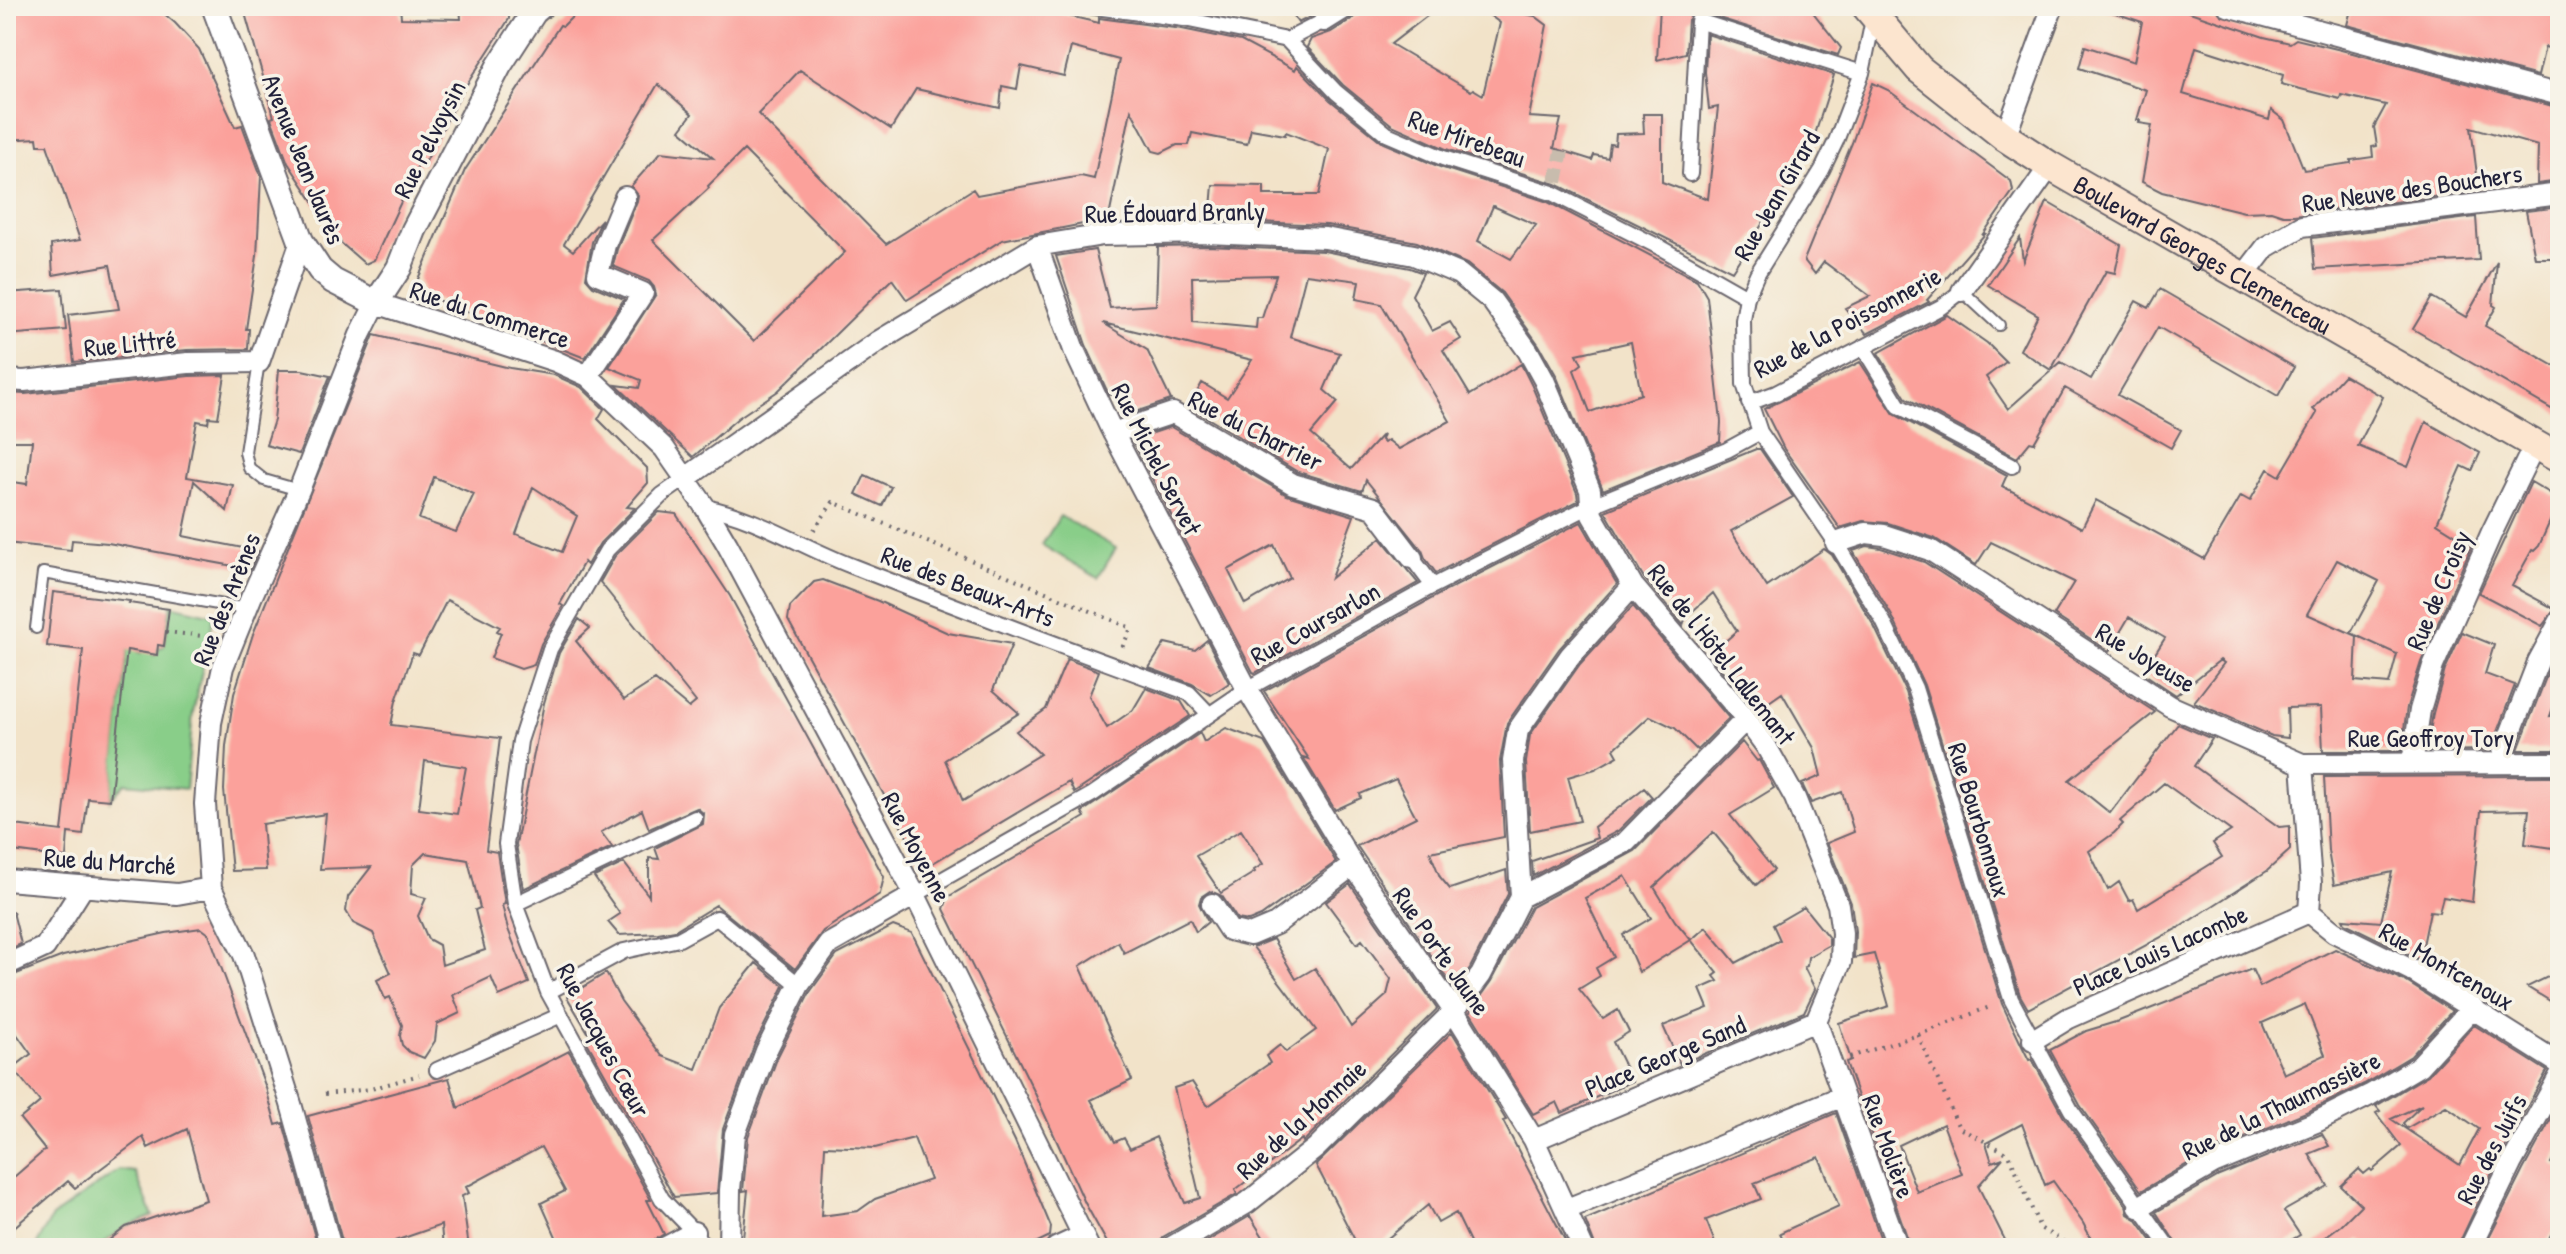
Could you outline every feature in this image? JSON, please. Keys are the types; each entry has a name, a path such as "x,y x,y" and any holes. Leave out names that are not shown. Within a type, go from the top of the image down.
{"main road":[{"name":"Boulevard Georges Clemenceau","path":"1872,9 1919,69 2005,137 2050,166 2560,459"}],"street":[{"name":"Avenue Jean Jaurès","path":"214,6 301,241 320,270 333,281 376,303"},
{"name":"Rue Pelvoysin","path":"376,303 399,268 414,230 499,66 541,6"},
{"path":"1088,6 1184,19 1287,40 1348,6"},
{"path":"2005,137 2053,6"},
{"path":"2228,6 2560,95"},
{"name":"Rue Jean Girard","path":"1749,403 1742,361 1747,297 1757,274 1822,170 1836,141 1862,73 1872,9"},
{"path":"1690,174 1698,21 1862,73"},
{"name":"Rue Mirebeau","path":"1287,40 1336,92 1387,134 1443,158 1554,188 1747,297"},
{"name":"Rue de la Poissonnerie","path":"1749,403 1776,393 1941,307 1962,291 2050,166"},
{"name":"Rue Neuve des Bouchers","path":"2243,277 2266,247 2302,226 2560,194"},
{"path":"588,376 643,293 598,274 605,245 625,197"},
{"name":"Rue Édouard Branly","path":"686,478 879,341 1037,246 1103,235 1207,233 1325,238 1414,255 1459,274 1492,301 1528,351 1544,380 1584,476 1592,505"},
{"path":"259,362 301,241"},
{"name":"Rue Michel Servet","path":"1037,246 1074,350 1113,433 1247,689"},
{"name":"Rue du Commerce","path":"376,303 555,361 588,376 664,448 686,478"},
{"name":"Rue des Arènes","path":"331,1248 291,1104 244,955 211,888 205,804 211,723 223,667 376,303"},
{"path":"1863,347 1899,406 2012,466"},
{"name":"Rue Littré","path":"6,380 24,381 188,363 259,362"},
{"name":"Rue Bourbonnoux","path":"1749,403 1760,432 1836,543 1883,621 1915,688 2011,999 2071,1110 2169,1248"},
{"name":"Rue du Charrier","path":"1113,433 1173,413 1293,484 1374,508 1433,586"},
{"name":"Rue Coursarlon","path":"915,895 1093,794 1247,689 1433,586 1592,505 1727,450 1760,432"},
{"name":"Rue de Croisy","path":"2412,763 2420,710 2433,666 2491,534 2535,444"},
{"name":"Rue Moyenne","path":"686,478 762,608 915,895 1085,1242"},
{"name":"Rue Jacques Cœur","path":"686,478 662,495 607,550 550,649 520,741 506,844 515,904 548,992 662,1199 694,1232"},
{"name":"Rue de l'Hôtel Lallemant","path":"1592,505 1592,515 1633,586 1746,719 1766,746 1795,798 1838,905 1842,933 1841,962 1816,1021"},
{"name":"Rue des Beaux-Arts","path":"705,507 749,519 804,545 1018,632 1189,693 1209,714"},
{"name":"Rue Joyeuse","path":"1836,543 1866,533 1884,535 1930,550 2170,706 2302,764"},
{"path":"1633,586 1570,656 1518,730 1513,761 1521,897 1626,842 1746,719"},
{"path":"2499,763 2538,662 2560,621"},
{"name":"Rue Porte Jaune","path":"1247,689 1353,865 1454,1011 1534,1140 1567,1209 1575,1245"},
{"name":"Rue Geoffroy Tory","path":"2302,764 2560,763"},
{"path":"2302,764 2311,883 2309,912"},
{"path":"515,904 695,818"},
{"path":"1212,904 1229,930 1250,935 1276,924 1353,865"},
{"name":"Rue du Marché","path":"6,880 177,894 211,888"},
{"path":"6,965 45,947 83,887"},
{"path":"729,1248 735,1134 766,1051 799,985 829,944 915,895"},
{"name":"Rue de la Monnaie","path":"1170,1248 1247,1203 1316,1148 1454,1011 1481,975 1521,897"},
{"name":"Rue Montcenoux","path":"2309,912 2334,932 2411,970 2560,1064"},
{"name":"Place Louis Lacombe","path":"2033,1040 2069,1018 2309,912"},
{"path":"548,992 624,951 679,939 717,918 799,985"},
{"name":"Rue de la Thaumassière","path":"2139,1207 2213,1164 2316,1122 2419,1066 2473,1007"},
{"path":"437,1070 561,1015"},
{"path":"1816,1021 1832,1062"},
{"name":"Place George Sand","path":"1534,1140 1816,1021"},
{"name":"Rue Molière","path":"1832,1062 1898,1248"},
{"name":"Rue des Juifs","path":"2470,1248 2560,1075"},
{"path":"1567,1209 1843,1096"},
{"path":"664,1248 694,1232"},
{"path":"1056,1248 1085,1242"}],"lane":[{"path":"1962,291 1999,325"},
{"path":"259,362 245,452 249,468 264,480 299,490"},
{"path":"36,628 43,573 210,600 246,609"},
{"path":"694,1232 711,1248"}],"path":[{"path":"804,545 833,502 1131,628 1114,666"},
{"path":"166,632 234,641"},
{"path":"1832,1062 1918,1035 2011,999"},
{"path":"1918,1035 1959,1128 2009,1154 2040,1228 2074,1248"},
{"path":"325,1094 371,1089 437,1070"}],"green space":[{"path":"1060,516 1116,548 1098,578 1042,545"},
{"path":"171,605 214,615 193,713 186,789 125,783 110,800 127,652 123,651 138,646 137,652 141,653 142,646 153,648 153,655 156,655 158,649 164,646"},
{"path":"119,1170 135,1172 153,1216 126,1227 97,1248 35,1248 52,1217"}],"building":[{"path":"6,6 155,6 199,49 235,127 242,125 261,176 257,256 246,329 249,329 248,349 187,350 74,362 68,315 119,309 110,265 53,275 51,245 80,240 47,145 38,145 37,138 6,140"},
{"path":"243,6 400,6 401,18 461,19 460,6 509,6 509,19 460,95 424,165 419,163 374,260 365,264 341,243 288,163 271,118 274,117"},
{"path":"591,6 1026,6 1099,23 1099,18 1182,29 1241,41 1295,70 1297,66 1330,100 1383,143 1440,167 1548,202 1697,280 1707,297 1721,422 1720,442 1603,490 1556,375 1539,345 1502,293 1467,264 1417,242 1327,225 1210,220 1213,185 1264,186 1264,195 1319,195 1329,149 1286,132 1285,135 1251,129 1247,144 1192,133 1189,145 1177,145 1161,153 1153,151 1131,110 1108,222 1002,240 907,300 892,279 778,391 738,418 693,457 616,385 639,388 641,380 609,367 656,294 649,281 613,266 637,201 638,195 631,186 661,152 713,158 680,130 692,114 658,84 564,244 573,251 602,219 592,242 586,278 593,286 624,299 585,358 424,295 418,279 465,170 560,25 563,26 579,10","holes":["1071,47 1119,60 1094,179 1081,176 977,195 973,189 886,244 758,114 800,70 891,129 916,89 1000,108 1002,86 1017,89 1021,66 1064,76","744,150 845,252 754,341 653,240","1493,206 1536,225 1511,259 1478,241","1631,342 1641,394 1590,412 1574,370 1582,364 1577,354"]},
{"path":"1286,6 1319,6 1312,16 1298,23"},
{"path":"1372,6 1440,6 1391,44 1483,95 1500,23 1477,6 1519,6 1519,13 1535,16 1547,25 1529,117 1561,119 1554,148 1592,160 1594,155 1608,158 1610,144 1615,145 1616,134 1644,133 1643,114 1662,114 1662,182 1708,199 1718,107 1709,109 1705,72 1707,34 1834,75 1810,150 1732,271 1556,184 1446,149 1392,125 1343,85 1307,47 1311,39 1331,32"},
{"path":"1660,6 1808,6 1841,48 1838,55 1696,11 1688,20 1686,53 1657,60"},
{"path":"2106,6 2172,6 2264,37 2290,43 2296,39 2560,108 2560,181 2537,184 2538,146 2471,127 2479,191 2294,215 2271,211 2244,212 2162,192 2142,182 2152,125 2137,120 2146,90 2079,68 2085,46 2134,62 2142,22 2106,10","holes":["2196,47 2283,75 2281,84 2340,99 2341,95 2386,105 2374,127 2377,146 2372,147 2373,157 2304,170 2284,120 2271,110 2269,120 2183,94"]},
{"path":"2352,6 2560,6 2560,51 2545,47 2538,76 2347,25"},
{"path":"1873,83 1888,90 2011,181 2013,191 1985,234 1927,300 1929,302 1867,334 1845,308 1870,296 1824,262 1815,274 1804,260"},
{"path":"2047,202 2121,245 2115,273 2106,271 2051,370 2020,350 2038,315 1988,285 2020,238 2023,261"},
{"path":"2560,207 2560,258 2535,258 2526,211"},
{"path":"2476,217 2479,260 2315,269 2312,238"},
{"path":"1158,247 1324,251 1423,273 1412,295 1432,331 1450,322 1461,339 1443,350 1470,395 1521,364 1578,501 1436,573 1422,550 1366,480 1362,491 1298,472 1189,407 1202,383 1227,398 1252,360 1103,323 1147,350 1171,400 1123,416 1112,394 1109,395 1086,345 1056,256 1095,250 1110,308 1156,305","holes":["1306,274 1359,281 1356,299 1381,304 1450,421 1399,449 1388,440 1384,443 1381,440 1383,434 1351,469 1311,434 1338,402 1324,390 1340,353 1290,337","1276,275 1262,318 1257,318 1256,328 1193,322 1192,277"]},
{"path":"2497,262 2493,305 2496,307 2485,326 2560,369 2560,414 2413,329 2432,297 2466,317"},
{"path":"62,289 66,330 6,335 6,293"},
{"path":"2160,289 2294,367 2278,396 2158,327 2118,395 2181,430 2171,448 2065,388 2034,443 2030,442 2017,458 1906,398 1878,353 1947,315 1987,343 2006,362 1986,377 2008,409 2061,362 2091,379 2136,301 2149,308"},
{"path":"374,335 510,368 554,375 581,387 604,409 598,419 647,468 648,483 627,507 635,508 600,543 587,565 584,562 560,604 563,606 541,644 534,665 521,669 491,658 501,633 497,631 500,627 447,600 419,655 413,653 391,725 500,738 486,850 497,852 505,904 502,905 529,983 499,996 491,977 453,995 460,1013 437,1024 435,1041 424,1058 409,1052 402,1045 402,1025 390,997 385,999 377,980 391,973 373,933 353,923 346,911 348,897 371,867 320,869 326,814 262,824 266,870 232,871 224,790 226,746 234,694 253,634","holes":["434,477 474,494 456,532 419,519","533,487 577,516 562,552 516,534","425,761 466,767 457,814 419,809","425,853 468,860 480,908 475,910 485,950 442,965 439,945 428,939 418,916 426,898 411,894 413,865"]},
{"path":"1860,362 1894,414 2007,475 2002,486 2082,528 2096,500 2204,559 2241,496 2250,501 2268,469 2280,476 2317,413 2313,409 2344,375 2383,397 2358,446 2408,467 2426,422 2480,453 2472,471 2462,466 2437,523 2472,545 2421,662 2407,707 2401,751 2323,751 2321,707 2287,708 2288,738 2272,736 2194,702 2224,663 2220,660 2176,695 2143,673 2165,638 2129,617 2109,651 2054,615 2074,582 1991,542 1976,565 1934,538 1888,523 1863,521 1840,528 1784,449 1764,409","holes":["2337,560 2379,581 2351,633 2397,654 2389,684 2355,681 2357,636 2307,614"]},
{"path":"279,370 302,370 330,376 299,454 266,445 274,420"},
{"path":"225,375 218,418 209,417 208,423 197,421 187,477 233,485 227,511 194,481 183,536 258,551 250,569 108,543 72,540 71,550 6,543 6,481 27,484 32,441 6,441 6,393 25,394 189,376"},
{"path":"1171,427 1287,495 1354,516 1331,578 1381,538 1418,583 1253,672 1132,440","holes":["1274,545 1290,578 1245,604 1228,570"]},
{"path":"1760,449 1793,497 1731,531 1767,587 1824,549 1832,555 1874,626 1906,692 2002,1004 2029,1060 2032,1059 2063,1116 2126,1205 2128,1214 2136,1219 2157,1248 2096,1248 2083,1223 2053,1181 2045,1185 2022,1124 1986,1143 1992,1162 2003,1158 1978,1186 2009,1248 1911,1248 1846,1062 1851,1060 1839,1023 1889,1006 1874,954 1854,958 1855,931 1851,903 1827,843 1854,832 1842,792 1811,803 1802,784 1821,776 1814,748 1782,693 1756,711 1709,655 1737,631 1713,593 1686,617 1683,625 1644,578 1605,511","holes":["1943,1124 1962,1174 1917,1192 1899,1145"]},
{"path":"865,475 891,487 882,506 856,494"},
{"path":"2531,482 2560,499 2539,546 2532,550 2512,586 2555,609 2542,626 2479,593"},
{"path":"659,512 676,514 730,596 884,877 880,894 823,931 795,969 716,905 675,930 658,933 619,935 608,922 620,914 594,877 624,863 649,896 649,858 659,859 655,848 703,824 704,814 697,808 649,829 642,810 601,832 612,847 523,889 516,844 544,703 559,653 579,619 590,628 576,641 624,700 655,680 689,708 696,702 600,582 615,556"},
{"path":"1581,522 1617,584 1559,649 1507,723 1500,761 1504,837 1430,852 1440,877 1450,889 1506,870 1508,894 1470,968 1454,989 1357,846 1416,817 1396,779 1360,794 1361,798 1335,810 1303,757 1309,759 1264,691 1438,595"},
{"path":"1867,546 1881,548 1924,562 2155,712 2069,780 2110,813 2178,724 2212,739 2194,766 2279,827 2290,826 2290,850 2267,871 2180,927 2028,1009 2020,995 1924,685 1892,616 1853,551","holes":["2164,783 2231,831 2213,843 2222,857 2138,909 2133,899 2129,901 2119,882 2108,890 2089,851 2114,833 2123,824 2120,821"]},
{"path":"823,580 948,633 1012,644 993,690 1019,713 945,760 963,801 1040,754 1016,731 1046,709 1067,659 1099,671 1089,696 1107,728 1133,710 1146,688 1181,701 1190,716 1074,793 1069,782 933,863 919,859 788,620 790,607 814,582"},
{"path":"53,592 169,609 164,646 158,645 157,655 127,650 110,800 88,798 83,835 68,833 66,858 6,850 6,824 62,831 83,650 47,646"},
{"path":"1633,606 1729,718 1697,750 1675,728 1650,716 1614,749 1618,756 1595,769 1568,777 1580,821 1530,831 1526,762 1530,735 1580,664"},
{"path":"2462,632 2494,645 2485,674 2515,685 2490,750 2427,751 2445,670"},
{"path":"1207,640 1229,683 1211,695 1192,684 1149,668 1165,643 1195,650"},
{"path":"2560,648 2560,688 2550,716 2560,715 2560,750 2518,750 2550,667"},
{"path":"1226,728 1264,742 1336,862 1261,916 1249,921 1237,919 1222,896 1210,891 1201,897 1199,904 1208,922 1196,932 1190,919 1124,953 1118,942 1080,966 1132,1080 1091,1100 1115,1142 1124,1138 1130,1149 1156,1137 1185,1203 1200,1198 1174,1088 1192,1082 1208,1106 1270,1063 1266,1056 1280,1045 1286,1052 1316,1030 1253,947 1273,939 1296,979 1315,968 1351,1027 1387,995 1391,979 1362,940 1357,944 1326,902 1350,884 1437,1009 1303,1142 1302,1139 1235,1190 1237,1194 1163,1237 1157,1248 1110,1248 1085,1203 1033,1089 944,909 948,897 1085,817 1082,812 1200,733 1204,742","holes":["1241,830 1263,864 1221,893 1196,856"]},
{"path":"1742,742 1759,760 1774,788 1730,815 1774,870 1756,885 1713,832 1654,887 1691,940 1639,972 1623,935 1651,918 1625,876 1585,898 1614,957 1596,968 1600,976 1579,989 1603,1019 1618,1010 1629,1032 1613,1042 1632,1081 1562,1113 1557,1102 1533,1114 1470,1012 1492,981 1531,907 1635,851"},
{"path":"2560,776 2560,849 2525,844 2529,810 2481,811 2472,902 2443,897 2439,912 2430,911 2420,960 2345,923 2343,919 2381,922 2392,872 2334,885 2328,851 2324,777"},
{"path":"1644,788 1652,797 1618,831 1533,876 1532,861 1597,838 1594,827"},
{"path":"1804,907 1829,938 1829,945 1808,957 1807,966 1804,967 1815,989 1804,1012 1680,1064 1663,1026 1708,1008 1700,989 1718,981 1714,976 1718,973 1691,940 1706,927 1736,963 1780,940 1773,925"},
{"path":"13,912 21,944 6,951 6,913"},
{"path":"893,926 912,933 1015,1141 1051,1227 1050,1236 1025,1248 742,1248 748,1190 743,1191 748,1137 778,1056 810,992 837,955","holes":["914,1138 930,1180 875,1199 858,1211 821,1216 825,1146 875,1148"]},
{"path":"201,928 209,934 266,1088 276,1125 283,1123 318,1248 99,1248 126,1227 206,1200 187,1129 148,1148 143,1137 75,1188 68,1181 6,1234 6,1184 45,1150 20,1119 40,1102 13,1068 31,1054 6,1019 6,978 63,956"},
{"path":"2335,949 2405,981 2452,1011 2411,1056 2364,1084 2311,1110 2208,1152 2141,1191 2080,1105 2050,1050 2086,1031 2252,969 2260,987","holes":["2305,1004 2325,1055 2284,1074 2262,1023"]},
{"path":"756,963 784,986 754,1046 723,1129 717,1193 674,1197 587,1042 592,1039 567,997 606,973 621,1001 662,1056 696,1069 719,1008"},
{"path":"2560,971 2560,1007 2527,987"},
{"path":"2474,1025 2547,1071 2499,1158 2457,1248 2374,1248 2361,1239 2348,1248 2310,1248 2361,1205 2341,1186 2359,1169 2364,1174 2370,1169 2372,1171 2401,1146 2376,1113 2380,1111 2376,1106 2428,1075","holes":["2422,1105 2403,1123 2407,1128 2446,1106 2479,1129 2460,1165 2391,1119"]},
{"path":"1452,1032 1506,1120 1503,1121 1569,1248 1473,1248 1456,1213 1438,1223 1428,1205 1376,1248 1359,1248 1316,1165"},
{"path":"569,1051 651,1200 647,1200 664,1234 653,1241 651,1248 561,1248 541,1203 565,1191 541,1147 466,1187 469,1193 462,1196 469,1248 443,1248 441,1225 395,1241 397,1248 344,1248 308,1116 449,1078 458,1108"},
{"path":"2560,1102 2560,1147 2551,1163 2560,1168 2560,1220 2543,1248 2484,1248 2523,1170"},
{"path":"1836,1113 1884,1248 1787,1248 1780,1233 1839,1206 1819,1157 1754,1183 1761,1199 1706,1220 1717,1248 1596,1248 1585,1220"},
{"path":"2322,1134 2329,1146 2309,1154 2328,1186 2284,1211 2300,1235 2277,1248 2256,1248 2251,1239 2237,1248 2179,1248 2156,1212 2219,1176"},
{"path":"1250,1216 1270,1248 1196,1248"}],"tunnel":[{"path":"1556,182 1562,151"}]}
